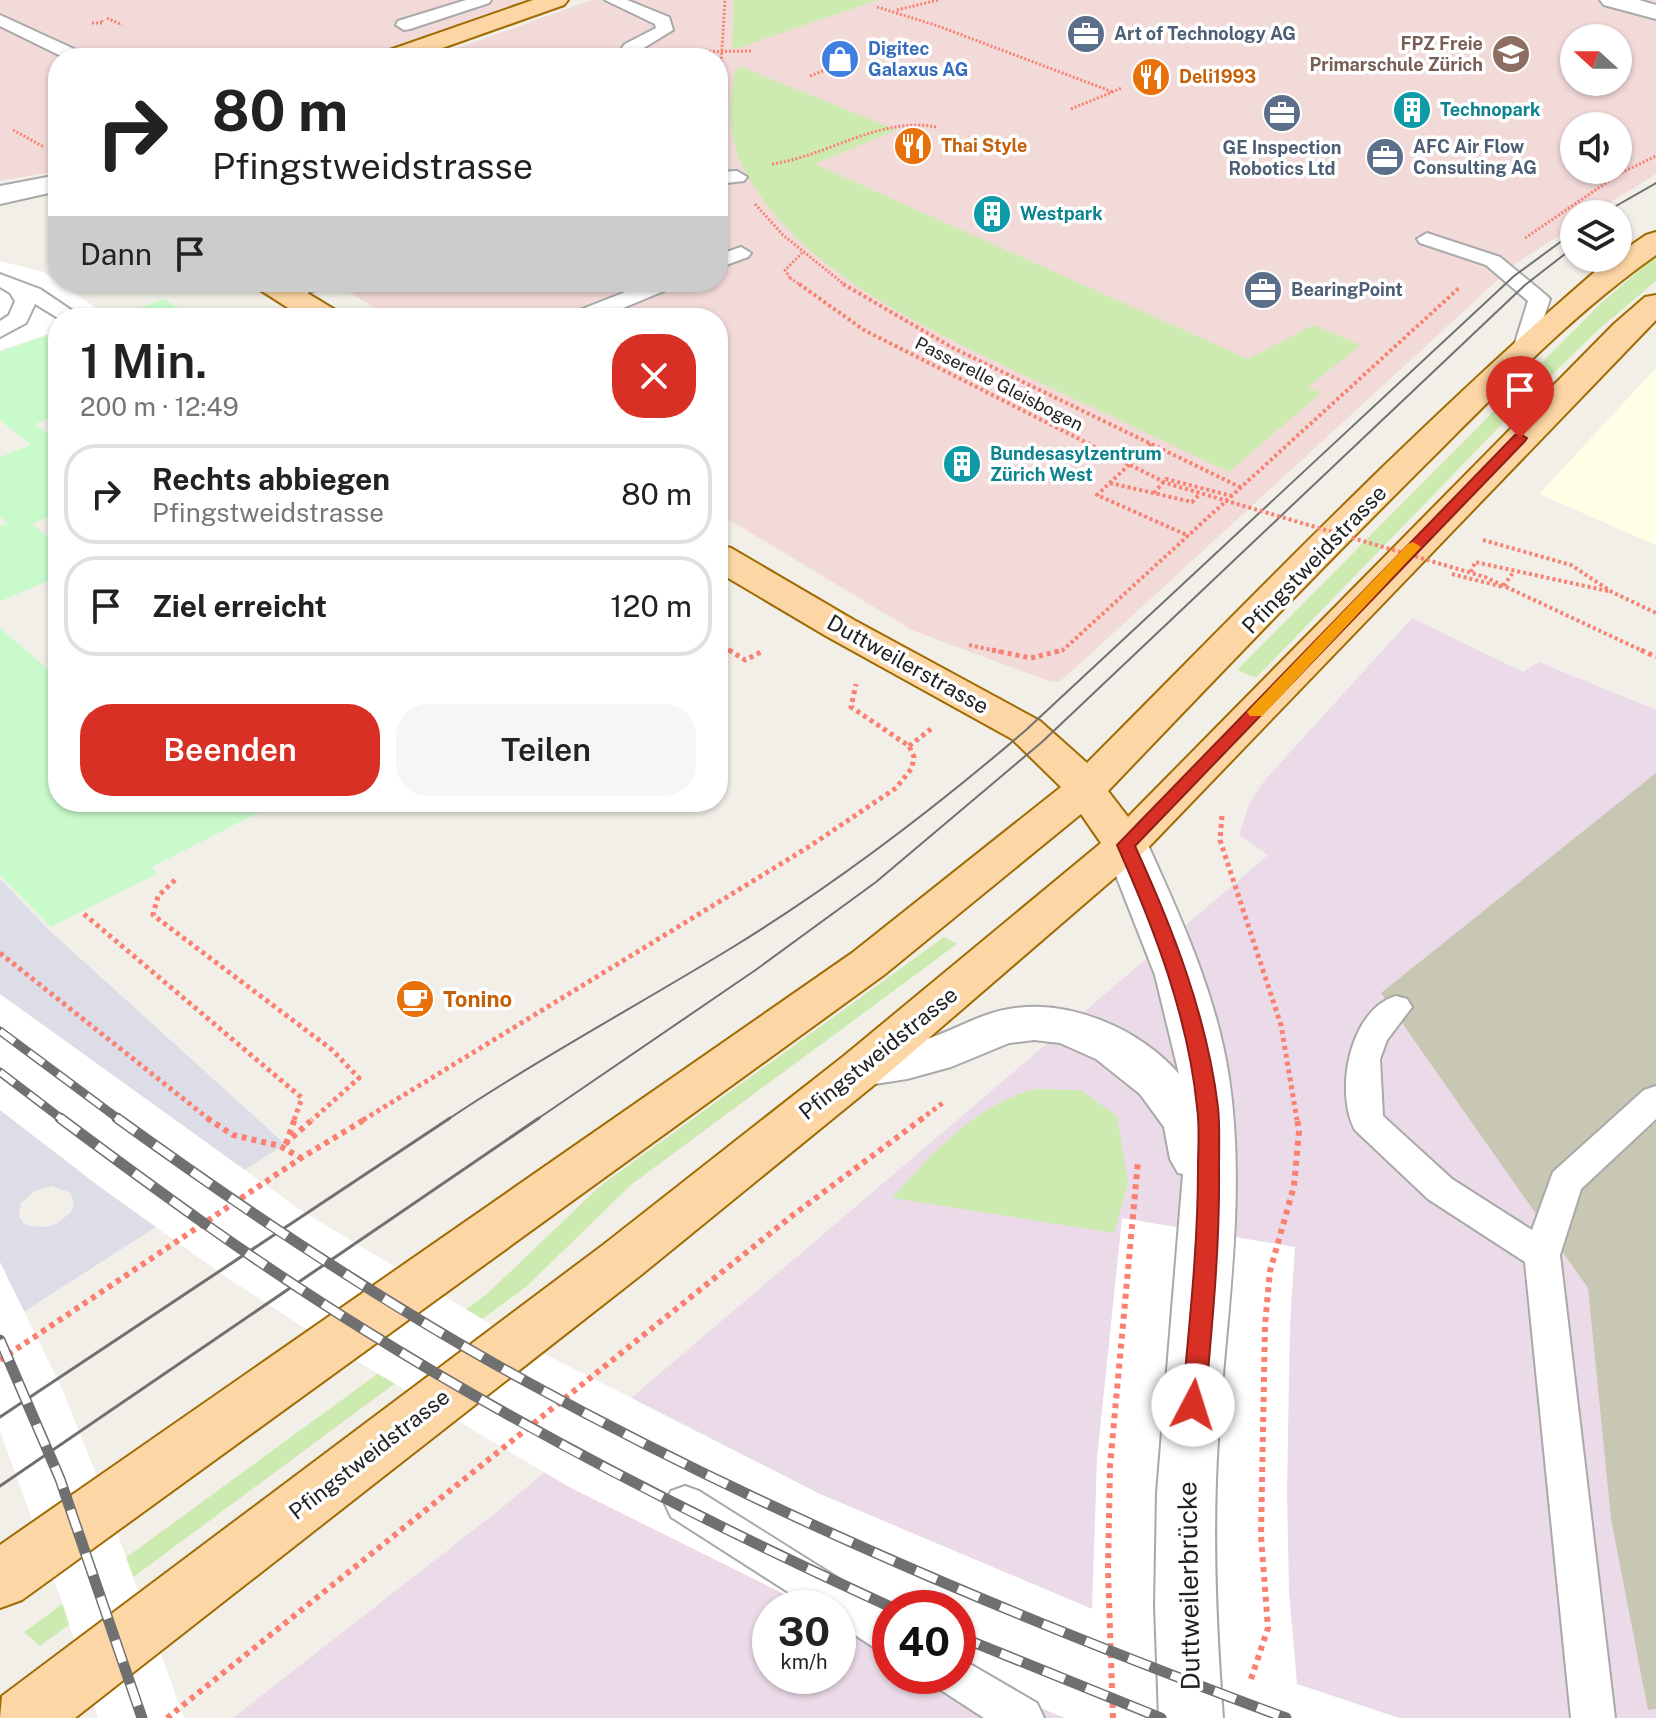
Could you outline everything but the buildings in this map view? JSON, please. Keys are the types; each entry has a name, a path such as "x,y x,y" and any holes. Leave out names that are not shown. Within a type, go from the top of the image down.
{"main road":[{"path":"419,48 556,0"},
{"name":"Pfingstweidstrasse","path":"0,1580 868,964 1084,790 1372,497 1524,349 1616,269 1656,241"},
{"path":"284,292 310,308"},
{"name":"Pfingstweidstrasse","path":"25,1718 622,1260 862,1068 1126,845 1435,523 1625,331 1656,304"},
{"name":"Duttweilerstrasse","path":"728,562 840,628 1026,730 1056,755 1126,845"}],"street":[{"path":"1612,0 1656,12"},
{"path":"0,195 48,185"},
{"name":"Duttweilerbrücke","path":"1126,845 1153,905 1199,1047 1208,1110 1209,1233 1186,1492 1186,1643 1191,1718"},
{"path":"862,1068 933,1055 1008,1026 1032,1023 1054,1025 1095,1038 1132,1056 1152,1074 1171,1096 1190,1127 1209,1233"}],"lane":[{"path":"404,25 483,0"},
{"path":"613,0 663,21 665,30 631,48"},
{"path":"0,20 58,48"},
{"path":"1427,239 1493,261 1539,299 1524,349"},
{"path":"728,258 741,253"},
{"path":"0,280 33,293 56,308"},
{"path":"0,280 18,289 26,301 18,318 0,331"},
{"path":"605,308 644,292"},
{"path":"1396,1007 1374,1031 1361,1063 1367,1121 1440,1189 1542,1255"},
{"path":"1593,1718 1542,1255 1565,1182 1656,1099"},
{"path":"685,1504 872,1623"},
{"path":"976,1689 1022,1718"}],"path":[{"path":"722,48 725,0"},
{"path":"917,0 927,4"},
{"path":"893,11 938,0"},
{"path":"877,7 1113,92"},
{"path":"107,18 122,25"},
{"path":"92,23 103,23 101,20"},
{"path":"728,52 752,51"},
{"path":"810,76 823,71"},
{"path":"1071,109 1122,88"},
{"path":"729,174 794,163 890,127 925,123 937,127"},
{"path":"13,130 46,148"},
{"path":"957,641 1020,658 1040,657 1063,650 1470,278 1619,174 1656,156"},
{"path":"729,174 802,253 861,297 917,330 1242,488"},
{"name":"Passerelle Gleisbogen","path":"802,253 785,270 790,278 838,313 903,351 1157,480 1199,495 1471,572 1656,657"},
{"path":"1151,444 1097,495 1189,536"},
{"path":"1154,493 1166,479 1232,496"},
{"path":"1109,483 1192,502 1199,495"},
{"path":"1475,537 1571,565 1612,592 1656,613"},
{"path":"1471,572 1475,562 1612,592"},
{"path":"1439,571 1503,587 1514,571"},
{"path":"728,649 745,660 763,651"},
{"path":"1013,663 1020,658"},
{"path":"0,1360 301,1158 867,809 896,788 912,768 914,757 909,746 851,707"},
{"path":"909,746 931,729"},
{"path":"1220,840 1281,1025 1296,1105 1298,1159 1270,1271 1265,1325 1261,1406 1261,1536 1268,1628"},
{"path":"175,880 158,896 153,915 331,1049 359,1078 285,1144"},
{"path":"84,914 302,1098 285,1144"},
{"path":"0,953 36,978 172,1095 232,1136 285,1144 301,1158"},
{"path":"167,1718 793,1215 949,1099"},
{"path":"1113,1718 1108,1571 1110,1466 1118,1358 1134,1220 1137,1153"}],"shaded area":[{"path":"0,0 530,0 388,48 48,48 48,173 0,181"},
{"path":"592,0 1656,0 1656,174 1614,200 1560,200 1560,235 1515,264 1059,682 914,631 728,519 728,308 375,308 349,292 728,292 728,48 458,48"},
{"path":"1656,368 1656,545 1539,494"},
{"path":"1412,618 1523,672 1539,662 1656,710 1656,1718 233,1718 508,1503 1268,855 1239,835 1249,804 1264,781"},
{"path":"1656,773 1656,1709 1648,1710 1611,1519 1588,1288 1381,993"},
{"path":"0,879 50,931 285,1144 0,1327","holes":["52,1186 71,1193 74,1205 71,1212 58,1223 48,1227 29,1226 19,1216 21,1203 35,1191"]}],"green space":[{"path":"734,0 878,0 732,50"},
{"path":"742,67 896,130 815,164 1248,359 1313,325 1361,345 1308,387 1321,393 1229,472 962,346 875,298 835,270 798,239 767,204 742,165 732,130 731,94 735,70"},
{"path":"1656,256 1656,281 1598,330 1505,421 1256,678 1237,670 1599,305"},
{"path":"164,299 178,308 138,308"},
{"path":"48,335 48,419 35,424 48,434 48,517 32,524 48,537 48,581 0,601 0,526 7,523 0,516 0,457 31,445 0,420 0,352"},
{"path":"0,628 48,669 48,812 259,812 152,867 157,874 51,927 0,875"},
{"path":"944,937 957,944 632,1184 527,1286 40,1646 24,1632 487,1294 600,1186"},
{"path":"1035,1089 1081,1090 1117,1116 1128,1183 1114,1233 892,1198 939,1148 974,1119 992,1107"}],"pier":[{"path":"0,261 43,272 48,275 48,292 72,292 96,308 48,308 48,334 0,350"},
{"path":"0,994 302,1211 519,1341 820,1494 1092,1609 1097,1459 1122,1218 1295,1247 1290,1323 1287,1491 1289,1591 1297,1684 1399,1718 1065,1718 976,1681 976,1590 872,1590 872,1632 856,1620 856,1590 776,1590 571,1488 343,1353 226,1277 100,1187 0,1110"},
{"path":"0,1262 63,1391 184,1718 98,1718 63,1605 0,1431"}],"tram line":[{"path":"1626,200 1656,183"},
{"path":"447,1120 772,923 920,817 1026,730 1514,276 1560,242"},
{"path":"536,1120 757,969 876,882 1042,742 1525,285 1560,258"},
{"path":"0,1417 450,1118"},
{"path":"0,1486 539,1118"}],"railway":[{"path":"0,1031 120,1120"},
{"path":"0,1072 63,1120"},
{"path":"60,1118 247,1253 427,1368 624,1477 872,1598"},
{"path":"117,1118 217,1189 371,1290 476,1353 621,1432 807,1522 997,1605 1286,1718"},
{"path":"0,1340 60,1479 142,1718"},
{"path":"976,1643 1161,1718"}],"slow traffic":[{"path":"1256,712 1413,547"}],"place":[{"name":"Art of Technology AG","path":"1086,34"},
{"name":"FPZ Freie Primarschule Zürich","path":"1511,54"},
{"name":"Digitec Galaxus AG","path":"840,59"},
{"name":"Deli1993","path":"1151,77"},
{"name":"Technopark","path":"1412,110"},
{"name":"GE Inspection Robotics Ltd","path":"1282,113"},
{"name":"Thai Style","path":"913,146"},
{"name":"AFC Air Flow Consulting AG","path":"1385,157"},
{"name":"Westpark","path":"992,214"},
{"name":"BearingPoint","path":"1263,290"},
{"name":"Bundesasylzentrum Zürich West","path":"962,464"},
{"name":"Tonino","path":"415,999"}],"route":[{"path":"1193,1405 1209,1233 1208,1110 1199,1047 1171,955 1126,845 1520,438"}]}
